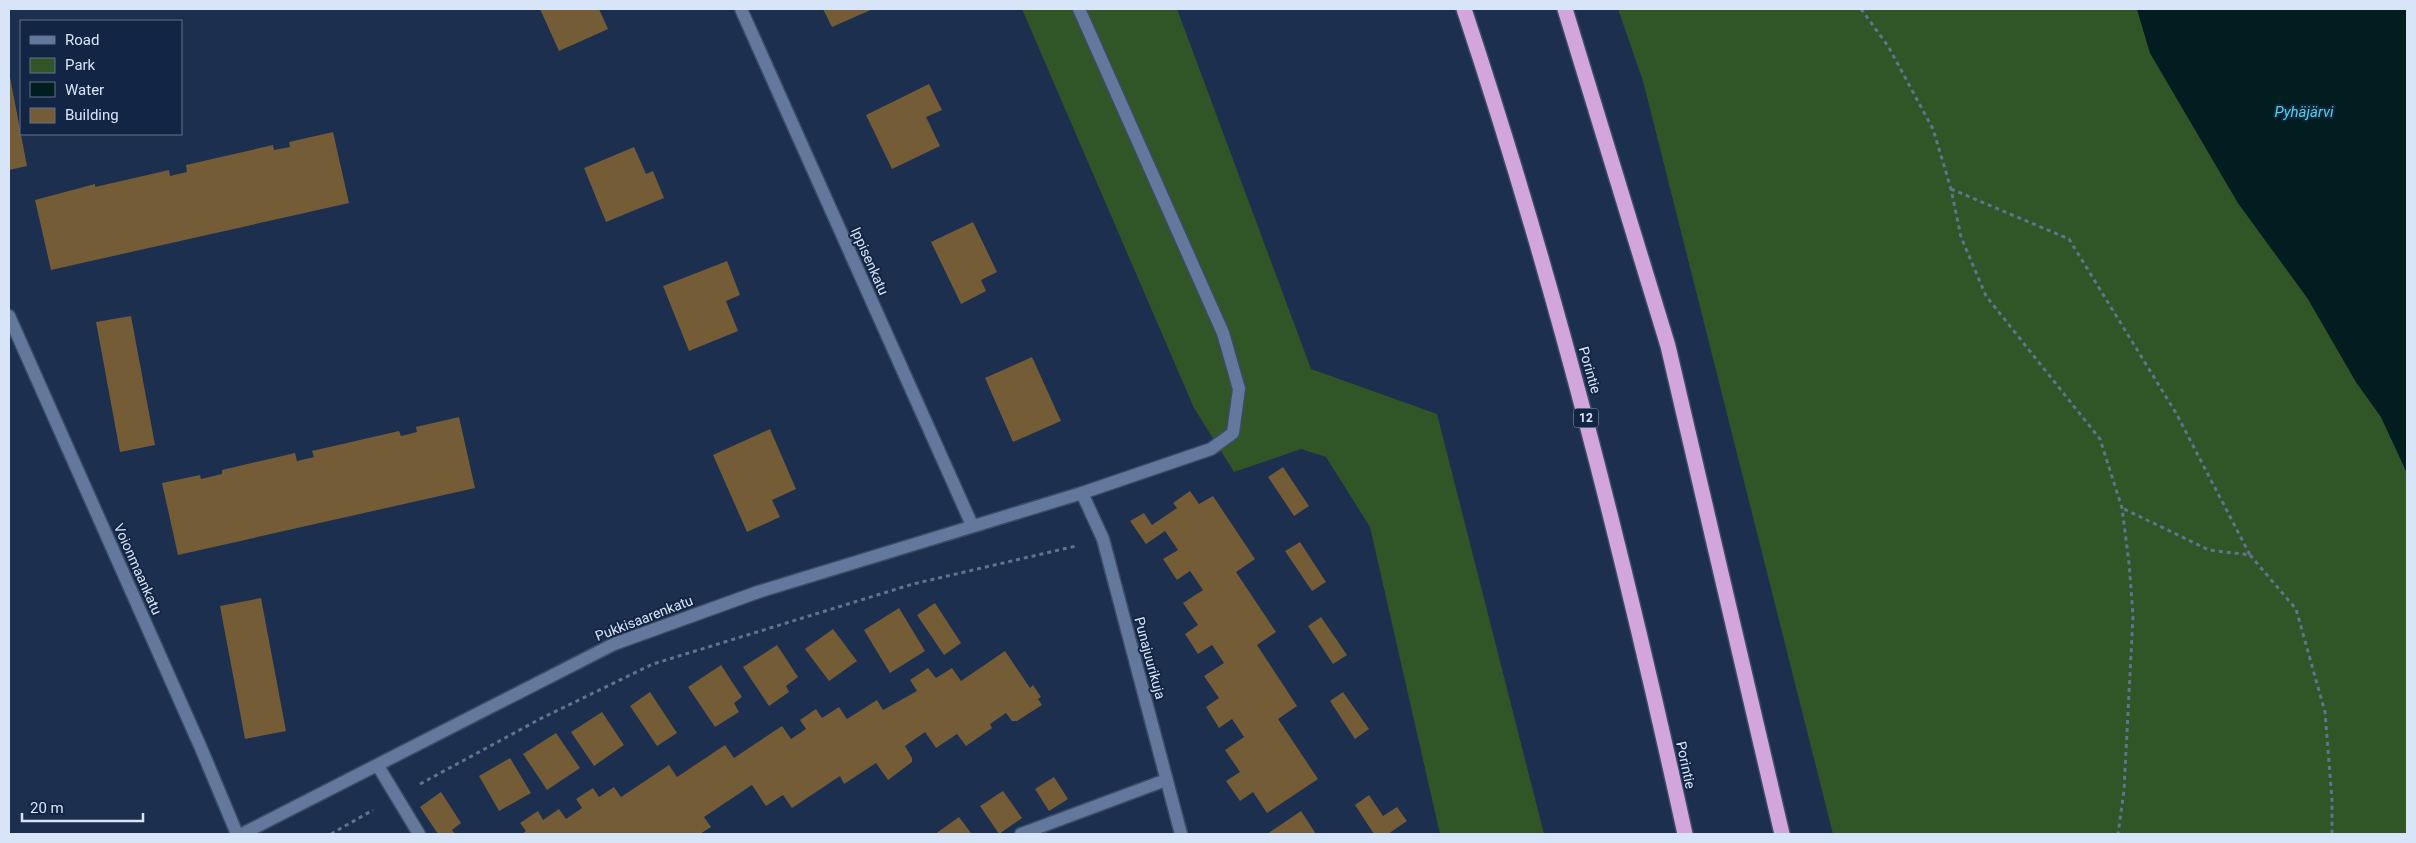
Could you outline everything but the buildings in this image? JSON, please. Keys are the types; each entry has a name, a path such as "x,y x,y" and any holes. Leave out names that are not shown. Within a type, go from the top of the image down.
{"highway":[{"name":"Porintie","path":"1464,9 1577,382 1649,670 1685,834"},
{"path":"1565,9 1668,346 1782,834"}],"street":[{"name":"Ippisenkatu","path":"740,9 972,526"},
{"name":"Pukkisaarenkatu","path":"242,834 614,644 749,595 1082,493 1211,449 1233,433 1239,389 1223,333 1079,9"},
{"name":"Voionmaankatu","path":"9,316 201,748 237,834"},
{"name":"Punajuurikuja","path":"1082,493 1103,539 1181,834"},
{"path":"378,766 419,834"},
{"path":"1021,834 1166,780"}],"path":[{"path":"1861,9 1888,46 1932,129 1951,189 1961,237 1986,296 2100,439 2122,508 2133,616 2124,790 2118,834"},
{"path":"1951,189 2070,239 2176,413 2250,556 2296,610 2325,712 2332,800 2332,834"},
{"path":"2122,508 2209,550 2250,556"},
{"path":"331,834 540,719 653,664 913,584 1103,539"}],"green space":[{"path":"1022,9 1177,9 1311,369 1437,414 1544,834 1440,834 1370,527 1326,457 1301,449 1234,472 1194,408"},
{"path":"1618,9 2137,9 2150,53 2238,203 2308,299 2356,382 2381,417 2407,473 2407,834 1833,834 1643,81"}],"water":[{"name":"Pyhäjärvi","path":"2137,9 2407,9 2407,473 2381,417 2356,382 2308,299 2238,203 2150,53"}]}
